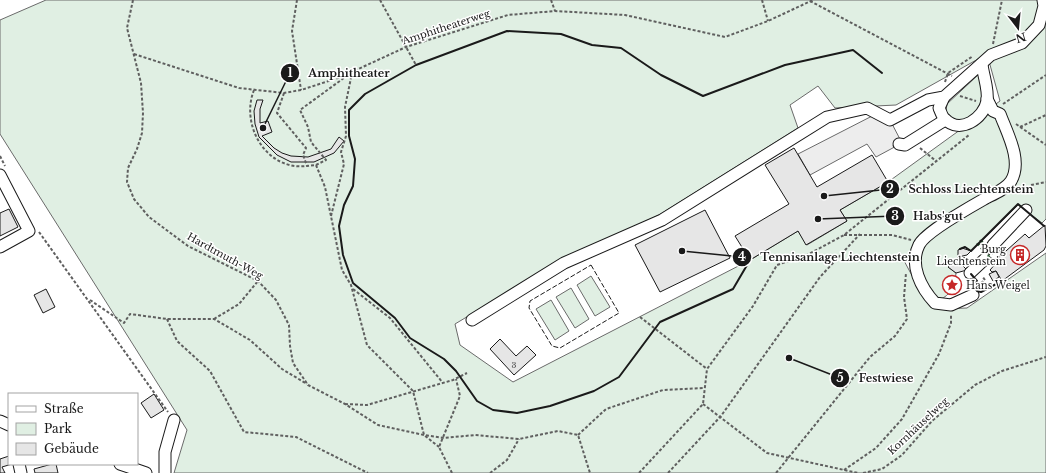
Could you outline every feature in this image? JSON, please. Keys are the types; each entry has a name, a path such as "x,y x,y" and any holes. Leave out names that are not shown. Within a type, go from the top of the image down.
{"street":[{"path":"991,107 984,109 970,124 960,126 945,120 939,108 944,97 991,55 1022,43 1039,25 1044,6 1043,0"},
{"path":"974,292 951,305 935,303 926,294 917,276 916,256 919,244 949,219 1001,190 1010,181 1014,168 1013,148 991,107 982,64"},
{"path":"472,320 564,263 662,220 827,117 867,108 890,120 928,100 944,97"},
{"path":"899,144 905,145 945,120"},
{"path":"0,175 29,231 0,247"},
{"path":"970,273 989,256 993,245 1026,210"},
{"path":"165,473 165,452 174,420"},
{"path":"123,465 146,473"}],"path":[{"name":"Hardtmuth-Weg","path":"133,0 127,28 141,83 143,113 142,132 137,149 128,168 127,182 134,199 149,217 188,246 258,281 276,300 289,325 290,346 293,363 308,385 345,404 378,425 424,435 444,438 475,436 519,439 558,431 578,435"},
{"path":"297,0 292,31 301,90"},
{"path":"380,0 416,65"},
{"path":"551,0 555,11"},
{"path":"762,0 768,21"},
{"name":"Amphitheaterweg","path":"134,54 239,88 284,93 301,90 352,73 406,47 508,15 555,11 625,15 725,36 768,21 813,0"},
{"path":"991,55 1002,0"},
{"path":"810,1 948,73 960,83 958,93 961,97 991,107 1046,74"},
{"path":"254,90 250,106 250,117 254,136 263,149 274,158 288,164 307,166 316,165 326,160 311,142 308,127 300,110 352,73"},
{"path":"331,217 344,164 341,152 346,136 345,107 352,73"},
{"path":"284,93 277,113 306,148 303,154 307,166"},
{"path":"1020,126 1046,115"},
{"path":"1015,123 1046,145"},
{"path":"639,473 703,404 707,369 753,306 777,265 807,255 844,235 971,132"},
{"path":"316,165 325,187 342,270 352,288 367,345 413,391 424,435 439,447 452,473"},
{"path":"1031,185 1046,182"},
{"path":"36,227 174,420"},
{"path":"668,473 721,416 820,277 860,234"},
{"path":"844,235 892,235 913,240 919,244"},
{"path":"960,263 964,260 964,256"},
{"path":"776,473 870,357 895,336 906,319 904,297 907,269"},
{"path":"974,292 985,280 982,276 987,272"},
{"path":"88,299 124,323 130,314 167,320 214,319 238,304 258,281"},
{"path":"352,288 390,318 443,383"},
{"path":"844,470 876,448 902,419 939,354 951,323 951,305"},
{"path":"640,317 707,369"},
{"path":"214,319 250,340 282,369 308,385"},
{"path":"167,320 177,342 210,371 244,432 296,437 368,473"},
{"name":"Kornhäuselweg","path":"863,473 882,469 902,455 932,421 975,385 1002,371 1046,357"},
{"path":"345,404 367,405 456,379 467,373"},
{"path":"439,447 460,396 456,379"},
{"path":"590,473 578,435 606,409 663,390 704,388"},
{"path":"703,404 721,416 767,453 858,473"},
{"path":"490,473 507,460 519,439"}],"green space":[{"path":"46,0 1046,0 1046,219 1042,223 1018,205 971,251 965,247 959,250 958,257 948,267 956,273 952,290 947,296 939,300 927,288 921,268 901,255 925,300 939,309 967,308 1046,253 1046,473 174,473 187,430 0,134 0,20","holes":["987,54 1000,101 888,182 840,210 847,221 807,245 798,231 750,260 513,382 460,345 455,324 560,261 659,215 798,128 790,105 818,86 835,108 896,105"]},
{"path":"979,74 982,98 979,107 971,119 952,121 946,111 947,104"},
{"path":"591,276 610,307 595,316 577,285"},
{"path":"571,288 589,319 575,328 556,297"},
{"path":"551,300 569,331 555,340 536,309"}],"shaded area":[{"path":"876,114 890,120 902,143 876,157 867,144 810,175 798,154"}],"building":[{"path":"257,100 263,100 260,109 260,123 268,121 272,132 262,136 274,148 282,153 291,156 308,157 331,149 339,137 344,141 334,153 314,162 291,162 277,155 259,137 255,124 254,111"},
{"path":"794,148 817,187 872,155 888,182 840,210 847,221 806,245 798,231 750,260 735,236 789,204 765,165"},
{"path":"9,209 18,227 0,236 0,213"},
{"path":"705,210 730,258 660,292 635,245"},
{"name":"Burg Liechtenstein","path":"1045,225 1046,246 1044,250 1002,281 996,271 992,272 990,270 998,261 997,259 1025,234 1029,238"},
{"path":"962,248 971,251 967,255 958,257 958,250"},
{"path":"956,259 967,270 956,273 948,267"},
{"path":"996,271 999,277 993,281 989,274"},
{"path":"46,289 55,307 43,313 34,295"},
{"path":"500,339 516,356 527,346 536,355 514,375 490,349"},
{"path":"154,394 164,410 151,418 141,403"},
{"path":"8,456 9,465 2,467 5,473 0,473 0,459"},
{"path":"48,465 56,465 58,473 35,473 34,469"}],"hedge":[{"path":"981,241 992,253 989,256 978,244 981,241"}],"fence":[{"path":"979,242 990,255"},
{"path":"591,265 619,313 560,348 552,346 529,308 530,301 591,265"}],"wall":[{"path":"750,260 733,289 660,322 619,377 594,391 550,406 517,413 493,410 477,401 456,371 444,359 410,338 395,318 353,283 343,255 339,226 344,205 353,186 355,159 349,136 349,110 365,94 416,65 507,31 561,34 592,45 621,48 661,75 703,96 785,65 853,50 882,73"},
{"path":"960,249 965,247 971,251 1018,204 1044,226"},
{"path":"971,274 977,281 973,285 977,291 981,292 1002,281"}],"place":[{"name":"Amphitheater","path":"263,128"},
{"name":"Schloss Liechtenstein","path":"824,196"},
{"name":"Habs'gut","path":"818,219"},
{"name":"Tennisanlage Liechtenstein","path":"682,251"},
{"name":"Burg Liechtenstein","path":"1020,255"},
{"name":"Hans Weigel","path":"952,285"},
{"name":"Festwiese","path":"789,358"}]}
